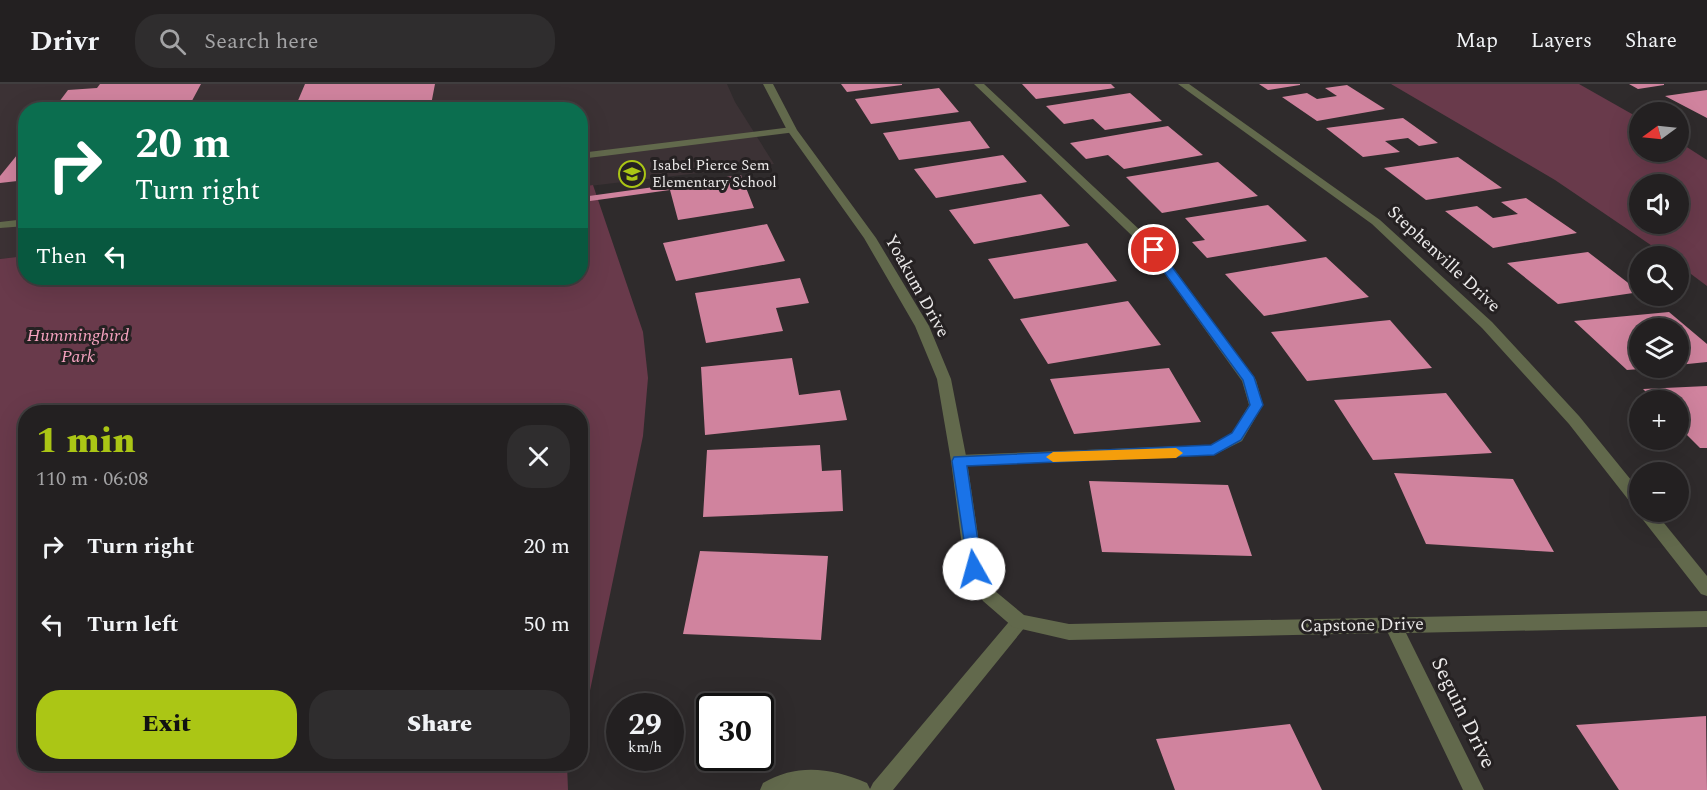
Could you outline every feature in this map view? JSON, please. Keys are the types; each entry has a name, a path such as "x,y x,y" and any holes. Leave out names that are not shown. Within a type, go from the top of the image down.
{"street":[{"name":"Yoakum Drive","path":"768,84 792,130 870,238 922,326 944,380 959,461 974,569 989,596 1019,622"},
{"path":"959,461 1214,450 1236,437 1256,405 1249,380 1154,250 979,84"},
{"name":"Stephenville Drive","path":"1183,84 1376,222 1487,326 1574,420 1629,490"},
{"path":"588,155 792,130"},
{"path":"0,225 18,223"},
{"path":"1654,522 1707,589"},
{"name":"Capstone Drive","path":"1019,622 1070,632 1707,619"},
{"path":"880,790 1019,622"},
{"name":"Seguin Drive","path":"1393,624 1474,790"},
{"path":"770,790 809,777 843,782 860,790"}],"shaded area":[{"name":"Isabel Pierce Sem Elementary School","path":"0,84 727,84 735,102 774,164 588,186 588,102 18,102 18,257 0,259"}],"green space":[{"path":"1391,84 1579,84 1629,112 1629,162 1689,162 1689,148 1707,160 1707,286 1689,272 1689,246 1652,246 1635,234 1689,234 1689,174 1629,174 1629,230 1555,180"},
{"name":"Hummingbird Park","path":"593,185 643,332 648,378 643,436 588,700 588,405 18,405 18,771 567,771 568,790 0,790 0,259 18,257 18,285 588,285 588,186"}],"building":[{"path":"100,84 201,84 191,102 59,102 68,90 97,88"},
{"path":"305,84 435,84 432,102 297,102"},
{"path":"841,84 902,84 902,85 847,92"},
{"path":"1022,84 1111,84 1115,88 1036,99"},
{"path":"1259,84 1300,84 1300,85 1268,90"},
{"path":"1629,84 1664,84 1664,85 1638,89"},
{"path":"1347,85 1385,109 1317,121 1282,97 1307,93 1317,99 1337,96 1325,88"},
{"path":"939,88 959,112 871,124 855,99"},
{"path":"1707,90 1707,118 1689,109 1689,102 1676,102 1665,96"},
{"path":"1130,93 1162,121 1105,130 1093,119 1064,124 1046,106"},
{"path":"1403,118 1438,143 1419,146 1408,138 1385,141 1400,152 1363,157 1326,128"},
{"path":"970,121 990,148 899,160 883,133"},
{"path":"1168,126 1203,155 1124,169 1108,155 1086,159 1070,143"},
{"path":"18,154 18,181 0,183 0,176"},
{"path":"1003,155 1027,182 936,198 914,169"},
{"path":"1458,157 1502,188 1426,200 1384,168"},
{"path":"1218,162 1258,196 1162,213 1126,177"},
{"path":"741,175 754,208 678,220 670,190 590,201 589,196"},
{"path":"1041,194 1070,226 974,244 949,210"},
{"path":"1526,198 1577,233 1493,248 1445,211 1477,206 1493,218 1518,214 1501,202"},
{"path":"1268,205 1307,241 1207,258 1192,242 1205,240 1185,218"},
{"path":"767,224 785,261 676,281 663,243"},
{"path":"1087,243 1117,281 1014,299 988,259"},
{"path":"1588,252 1629,284 1629,294 1558,304 1507,263"},
{"path":"1326,257 1369,297 1264,316 1225,274"},
{"path":"800,278 809,303 776,308 783,331 706,343 695,293"},
{"path":"1128,301 1161,345 1048,364 1020,319"},
{"path":"1669,312 1676,318 1629,318 1629,370 1627,370 1574,321"},
{"path":"1390,320 1432,368 1307,381 1271,332"},
{"path":"1689,329 1707,344 1707,362 1689,364"},
{"path":"792,358 799,395 840,390 847,420 705,435 701,367"},
{"path":"1169,368 1201,422 1074,434 1050,379"},
{"path":"1707,386 1707,448 1700,448 1689,437 1689,390 1643,389"},
{"path":"1446,393 1492,453 1373,460 1334,400"},
{"path":"820,445 822,471 841,470 843,511 703,517 707,450"},
{"path":"1394,473 1513,479 1554,552 1426,544"},
{"path":"1089,481 1228,485 1252,556 1102,552"},
{"path":"700,551 828,556 821,640 683,634"},
{"path":"1706,716 1707,790 1619,790 1576,725"},
{"path":"1290,724 1322,790 1175,790 1156,739"}],"slow traffic":[{"path":"1053,457 1176,453"}],"place":[{"name":"Isabel Pierce Sem Elementary School","path":"632,174"}],"route":[{"path":"974,569 959,461 1214,450 1236,437 1256,405 1249,380 1154,250"}]}
